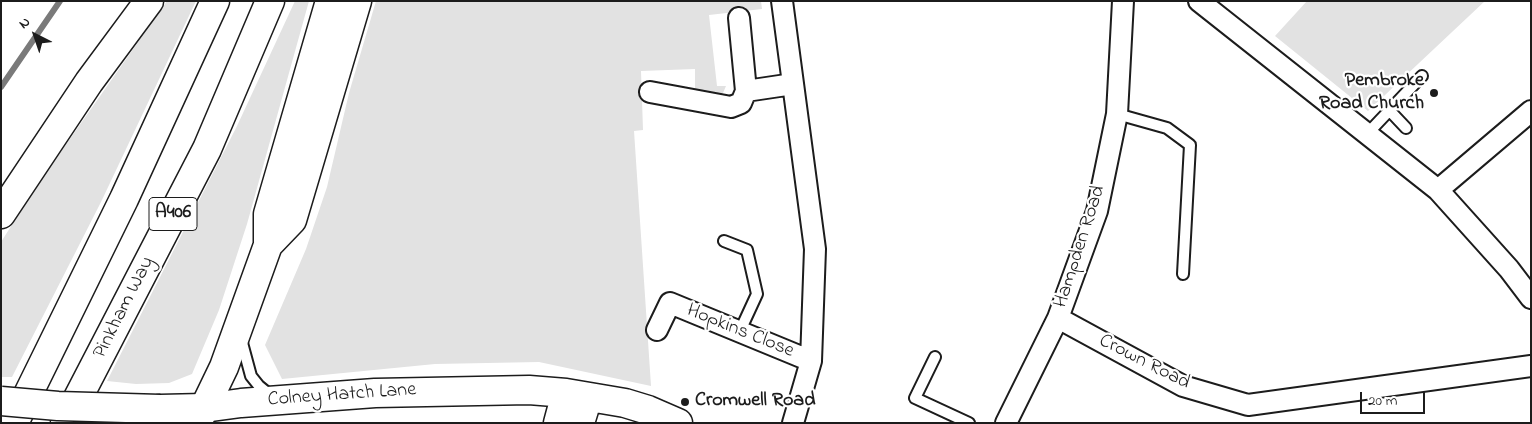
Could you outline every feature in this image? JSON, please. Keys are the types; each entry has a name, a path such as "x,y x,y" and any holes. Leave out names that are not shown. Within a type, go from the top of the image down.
{"main road":[{"path":"89,82 132,1"},
{"path":"1,214 89,82 149,1"},
{"name":"A406","path":"14,423 124,199 215,1"},
{"name":"Pinkham Way","path":"65,423 207,149 270,1"},
{"path":"201,415 224,367 268,246 268,214 330,1"},
{"path":"268,246 292,220 357,1"},
{"name":"Colney Hatch Lane","path":"1,401 58,406 160,409 201,415 241,403 375,392 529,390 625,403 648,410 678,423"},
{"path":"558,423 577,395"},
{"path":"577,395 580,423"}],"street":[{"path":"782,1 815,249 811,361 793,423"},
{"name":"Hampden Road","path":"1006,423 1058,318 1097,211 1117,114 1123,1"},
{"path":"1199,1 1438,190 1509,269 1531,298"},
{"path":"650,92 731,107 741,103 746,91 739,18"},
{"path":"746,91 793,84"},
{"path":"1438,190 1531,111"},
{"name":"Hopkins Close","path":"657,330 670,303 811,361"},
{"name":"Crown Road","path":"1058,318 1183,386 1248,405 1531,366"}],"lane":[{"path":"1368,133 1422,76"},
{"path":"1388,110 1406,128"},
{"path":"1117,114 1167,128 1190,145 1183,274"},
{"path":"724,241 747,250 756,294 740,333"},
{"path":"239,328 251,376 259,386 277,401"},
{"path":"935,357 915,398 969,423"}],"shaded area":[{"path":"167,1 196,1 101,202 12,377 1,377 1,242 36,187"},
{"path":"295,1 309,1 247,224 219,310 192,374 169,383 136,384 107,381 237,126"},
{"path":"376,1 761,1 762,9 709,15 717,86 726,86 723,93 715,97 695,90 695,69 641,71 643,130 634,131 651,386 539,362 435,364 282,379 265,345 306,249 327,187 349,93"},
{"path":"1307,1 1485,1 1368,111 1275,36"}],"waterway":[{"path":"1,87 60,1"}],"place":[{"name":"Pembroke Road Church","path":"1434,93"},
{"name":"Cromwell Road","path":"685,402"}]}
